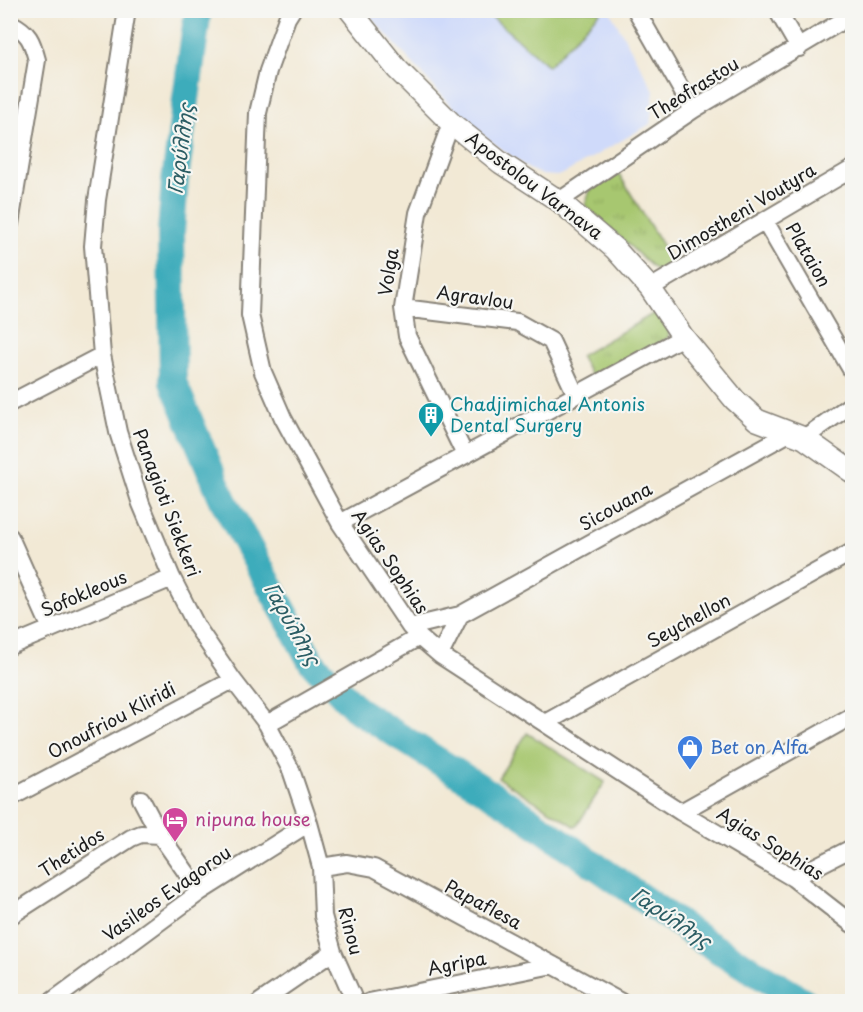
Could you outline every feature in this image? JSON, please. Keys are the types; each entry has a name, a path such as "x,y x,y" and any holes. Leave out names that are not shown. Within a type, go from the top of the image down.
{"main road":[{"name":"Apostolou Varnava","path":"350,10 397,69 451,123 501,163 559,201 615,249 650,288 683,337 735,400 757,420 797,435 852,472"}],"street":[{"name":"Panagioti Siekkeri","path":"127,10 97,200 93,246 102,355 117,432 141,504 172,578 197,627 232,680 267,724 291,770 321,867"},
{"name":"Agias Sophias","path":"292,10 268,71 258,113 250,315 263,372 283,418 340,523 415,632 440,655 681,812 793,878 852,924"},
{"path":"636,10 693,110"},
{"path":"777,10 799,48"},
{"name":"Theofrastou","path":"559,201 693,110 852,15"},
{"path":"10,23 21,28 33,42 37,60 10,224"},
{"name":"Volga","path":"451,123 418,213 403,308 407,336 465,455"},
{"name":"Dimostheni Voutyra","path":"650,288 852,169"},
{"name":"Plataion","path":"765,220 852,371"},
{"name":"Agravlou","path":"403,308 517,322 551,341 576,395"},
{"path":"340,523 683,337"},
{"path":"10,403 102,355"},
{"name":"Sicouana","path":"267,724 373,664 415,632 460,615 852,404"},
{"path":"10,537 51,629"},
{"name":"Seychellon","path":"545,723 852,552"},
{"name":"Sofokleous","path":"10,646 172,578"},
{"path":"440,655 460,615"},
{"name":"Onoufriou Kliridi","path":"10,798 232,680"},
{"path":"681,812 852,716"},
{"path":"141,799 160,835 200,892"},
{"name":"Vasileos Evagorou","path":"51,1002 200,892 309,823"},
{"name":"Thetidos","path":"10,916 132,838 141,834 160,835"},
{"path":"793,878 852,848"},
{"name":"Papaflesa","path":"321,867 347,863 374,868 621,1002"},
{"name":"Rinou","path":"321,867 323,916 333,952 355,1002"},
{"path":"260,1002 333,952"},
{"name":"Agripa","path":"369,1002 553,965"}],"shaded area":[{"path":"365,11 610,11 654,91 650,124 565,173 557,176 542,175 529,169 469,125"}],"green space":[{"path":"599,10 600,12 548,66 485,11"},
{"path":"619,174 668,255 672,265 660,274 585,205 590,190"},
{"path":"656,312 670,329 668,338 593,379 580,356"},
{"path":"527,733 605,782 576,827 498,778"}],"waterway":[{"name":"Γαρύλλης","path":"198,10 175,180 171,232 173,382 223,500 311,661 356,709 516,810 705,942 805,1002"}],"place":[{"name":"Chadjimichael Antonis Dental Surgery","path":"431,438"},
{"name":"Bet on Alfa","path":"690,771"},
{"name":"nipuna house","path":"175,843"}]}
